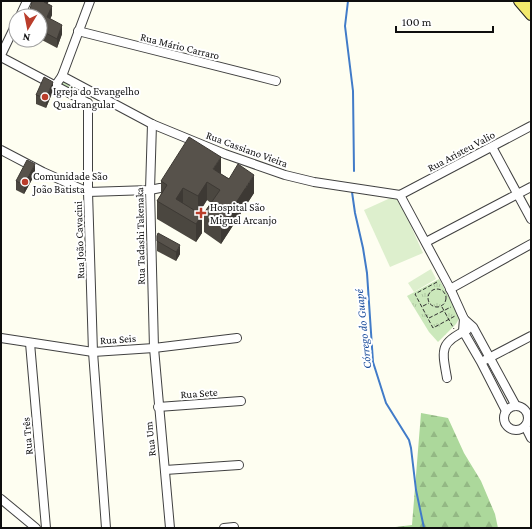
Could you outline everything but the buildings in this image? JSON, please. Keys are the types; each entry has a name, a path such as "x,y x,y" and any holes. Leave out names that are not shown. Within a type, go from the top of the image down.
{"main road":[{"path":"520,1 531,15"}],"street":[{"path":"55,86 62,76 90,1"},
{"name":"Rua Mário Carraro","path":"78,31 276,81"},
{"path":"8,41 1,56 88,103 96,94"},
{"name":"Rua Cassiano Vieira","path":"62,76 152,124 225,154 285,175 314,182 400,195"},
{"name":"Rua João Cavacini","path":"88,103 88,192 93,352 106,528"},
{"name":"Rua Tadashi Takenaka","path":"152,124 150,190 154,348"},
{"name":"Rua Aristeu Valio","path":"400,195 531,126"},
{"path":"492,147 531,219"},
{"path":"1,150 43,172 88,192 150,190 160,188"},
{"path":"426,242 531,187"},
{"path":"400,195 426,242 444,278 449,293 464,319 473,327 520,407 527,415 531,438"},
{"path":"449,293 531,244"},
{"path":"460,333 464,319"},
{"path":"447,378 443,359 445,345 449,340 473,327"},
{"path":"460,333 481,362 506,411"},
{"path":"481,362 531,336"},
{"name":"Rua Seis","path":"1,338 93,352 154,348 237,338"},
{"name":"Rua Três","path":"30,342 46,528"},
{"name":"Rua Um","path":"154,348 158,408 170,528"},
{"name":"Rua Sete","path":"158,408 241,401"},
{"path":"528,420 518,429 514,429 507,426 504,419 508,408 531,404"},
{"path":"164,470 239,465"},
{"path":"1,499 36,528"},
{"path":"224,528 234,527"}],"path":[{"path":"444,278 415,294 433,328 449,320 455,316 456,313"},
{"path":"434,289 440,289 449,293 445,304 441,307 436,307 430,303 428,296 434,289"},
{"path":"449,293 449,302"},
{"path":"422,307 430,303"},
{"path":"428,319 452,306"},
{"path":"441,307 449,320 460,333"}],"green space":[{"path":"65,78 90,93 85,98 60,86"},
{"path":"397,195 423,253 390,267 364,210"},
{"path":"431,269 436,279 414,292 408,283"},
{"path":"439,279 460,317 456,324 438,342 429,332 407,296"},
{"path":"421,413 448,418 464,453 481,481 495,514 498,528 387,528 412,525"}],"waterway":[{"name":"Córrego do Guapé","path":"348,1 345,26 353,91 354,171"},
{"name":"Córrego do Guapé","path":"352,192 367,273 373,362 386,403 409,440 416,490 424,528"}],"place":[{"name":"Igreja do Evangelho Quadrangular","path":"45,97"},
{"name":"Comunidade São João Batista","path":"25,182"},
{"name":"Hospital São Miguel Arcanjo","path":"201,213"}]}
